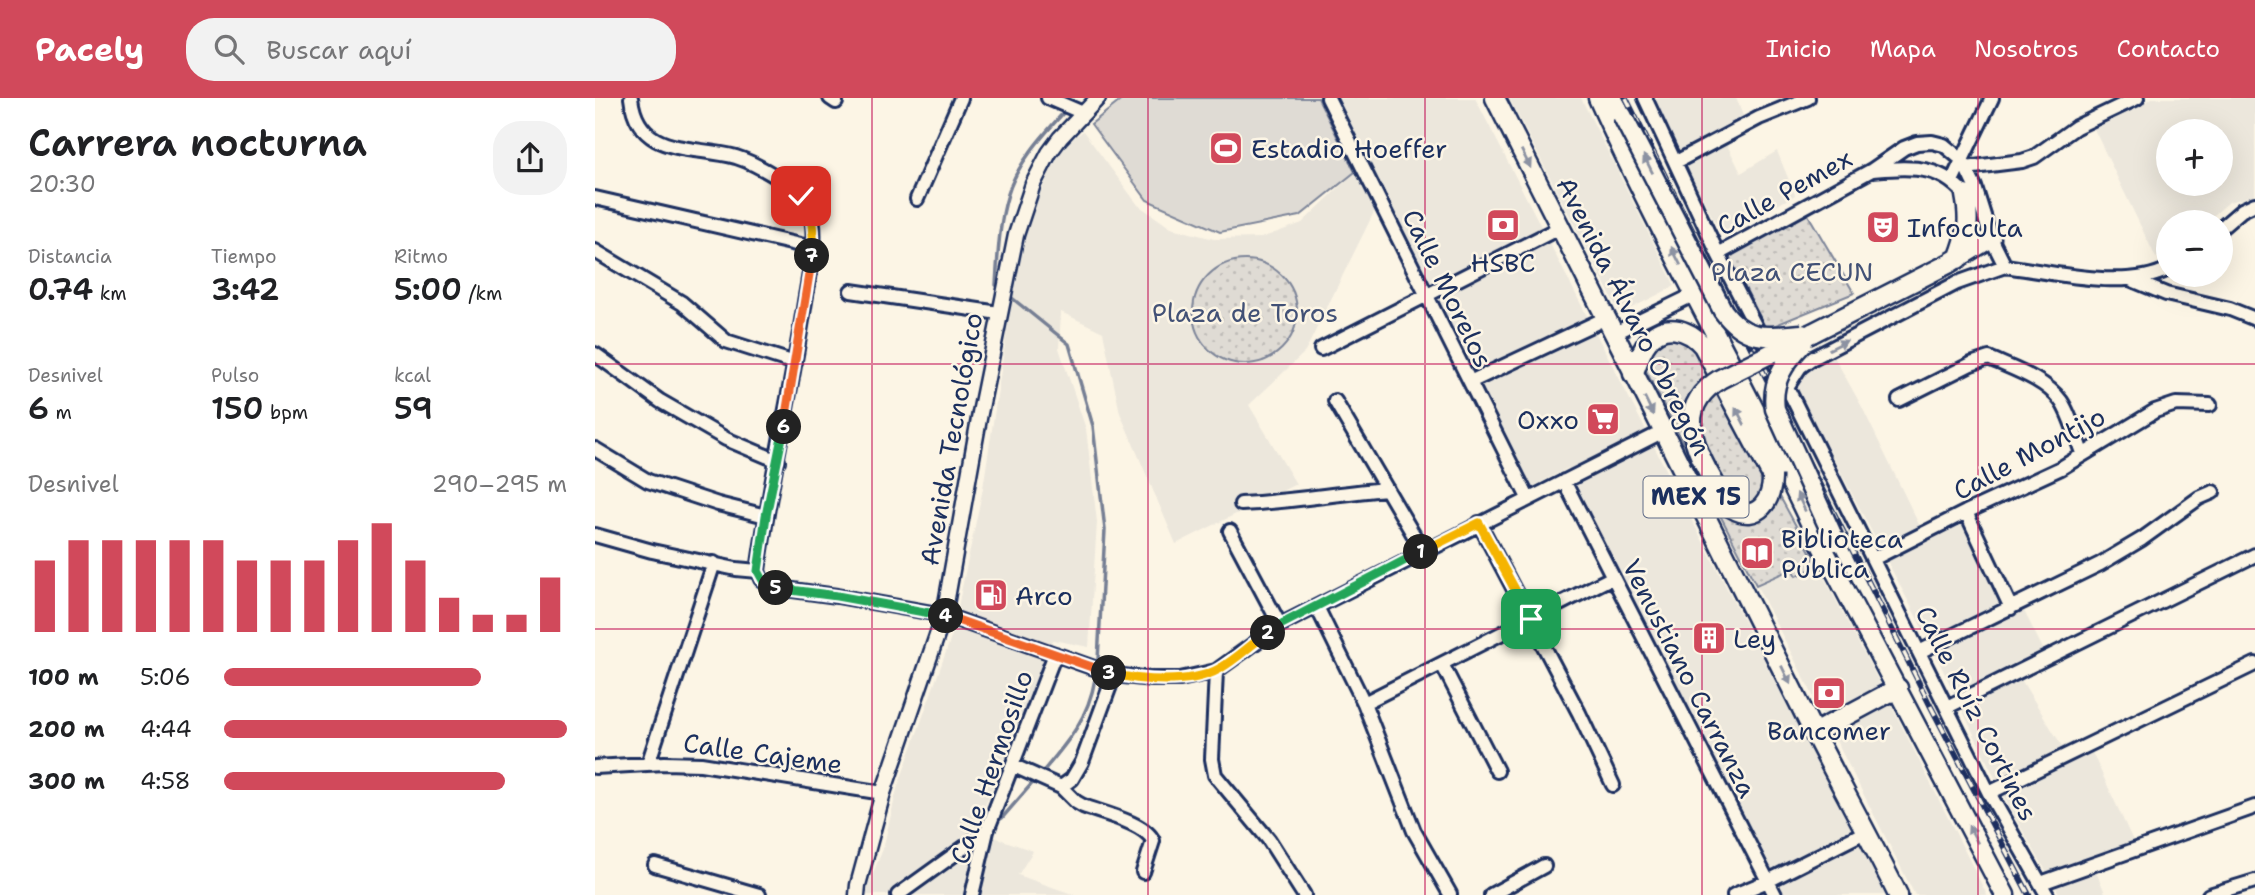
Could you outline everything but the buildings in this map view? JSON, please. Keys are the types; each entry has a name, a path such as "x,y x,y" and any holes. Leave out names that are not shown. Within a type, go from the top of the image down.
{"highway":[{"name":"Avenida Álvaro Obregón","path":"1495,98 1898,895"},
{"name":"MEX 15","path":"1598,98 1874,647 2005,895"},
{"path":"1612,98 1723,311 1732,323 1741,330 1765,337 1812,333"},
{"path":"1953,262 1968,229 1965,195"},
{"path":"1633,374 1643,348 1657,334 1667,329 1678,329 1696,337 1703,346 1772,476 1771,492 1762,508 1753,512 1742,512 1725,501 1702,462 1695,444 1692,416 1696,401 1707,387 1720,379 1812,333 1953,262 1991,238"},
{"path":"1812,333 1784,365 1773,397 1779,420 1867,618 1874,647"},
{"path":"1814,733 1898,688"}],"main road":[{"name":"Avenida Tecnológico","path":"856,892 883,793 944,615 999,313 1016,235 1033,184 1049,153 1098,98"}],"street":[{"path":"631,98 637,122 643,132 654,140 736,157 773,174 801,196 809,208 813,248 758,571 761,579 771,587 944,615 1114,675 1179,679 1216,671 1280,625 1662,432"},
{"path":"917,200 961,98"},
{"path":"1048,98 1083,113"},
{"name":"Calle Morelos","path":"1328,98 1528,498"},
{"name":"Calle Ruíz Cortines","path":"1645,98 1718,254 1989,793 2044,889"},
{"path":"1676,162 1752,121 1808,98"},
{"path":"1952,181 1964,164 1992,98"},
{"path":"1964,164 2034,157 2084,122 2137,98"},
{"path":"1913,167 1917,144 1932,142 1944,145 1964,164 1975,187 1991,238 2005,265"},
{"name":"Calle Pemex","path":"1718,254 1872,170 1904,148 1917,144"},
{"path":"1872,170 1913,167 1940,174 1952,181 1984,219"},
{"path":"595,198 813,248"},
{"path":"2233,218 2255,204"},
{"path":"1321,349 1561,227"},
{"path":"595,251 682,303 726,341 795,363"},
{"path":"1787,387 1800,367 1811,359 1957,283 2005,265 2098,278 2130,279 2156,274"},
{"path":"2130,279 2166,294 2231,309 2255,319"},
{"path":"851,291 999,313"},
{"path":"1470,382 1695,294"},
{"path":"595,354 660,401 726,439 778,461"},
{"path":"1899,400 1971,364 1989,358 2050,389 2062,402 2082,453"},
{"path":"1335,401 1423,551"},
{"name":"Calle Montijo","path":"1873,559 2061,468 2155,411 2176,404 2210,405"},
{"path":"595,449 648,481 717,504 766,516"},
{"name":"Venustiano Carranza","path":"1564,481 1775,895"},
{"path":"1241,504 1387,489"},
{"path":"1919,652 2100,564 2142,539 2199,498 2213,492"},
{"path":"1966,512 2011,608"},
{"path":"1479,523 1531,619 1613,785"},
{"path":"1230,531 1280,625"},
{"path":"595,535 652,551 736,569 758,571"},
{"path":"1947,707 2255,555"},
{"path":"648,764 715,563"},
{"path":"1364,703 1613,577"},
{"path":"1317,607 1364,703 1414,831 1450,894"},
{"name":"Calle Hermosillo","path":"972,895 987,831 1055,654"},
{"path":"1442,664 1497,771"},
{"path":"1989,793 2255,664"},
{"path":"1216,671 1213,769 1219,783 1269,840 1304,895"},
{"path":"1061,787 1072,779 1082,762 1114,675"},
{"name":"Calle Cajeme","path":"595,767 701,764 883,793"},
{"path":"1014,766 1061,787 1083,806 1135,825 1151,835 1153,841 1143,872"},
{"path":"2044,889 2255,807"},
{"path":"898,895 987,831"},
{"path":"1734,895 1768,881 1867,831"},
{"path":"655,865 759,895"},
{"path":"1491,895 1544,866"},
{"path":"2209,895 2255,880"}],"shaded area":[{"path":"1336,98 1475,98 1887,895 1783,895 1568,468 1532,487"},
{"path":"1509,98 1581,98 1675,286 1620,314"},
{"path":"1649,98 1736,98 1743,116 1719,129 1741,173 1777,151 1795,195 1726,234 1721,233"},
{"path":"2152,98 2255,98 2255,195 2229,202 2220,210 2156,210 2156,258 2094,129"},
{"path":"1083,131 1138,205 1171,228 1214,239 1261,238 1302,223 1355,172 1375,210 1305,352 1249,405 1296,484 1176,544 1120,413 1103,332 1061,312 1059,348 1086,429 1097,522 1089,647 1053,640 975,830 1033,851 1018,875 1075,895 864,895 883,849 897,789 952,635 983,488 1017,265 1034,207 1061,148"},
{"path":"1832,353 1862,407 1925,537 1975,513 2044,651 2012,665 2062,746 2085,737 2134,843 2090,858 2106,895 2060,895 2009,807 1928,639 1794,383 1807,366"},
{"path":"1818,566 1987,895 1915,895 1757,586 1792,569 1796,576"}],"green space":[{"name":"Estadio Hoeffer","path":"1124,98 1318,98 1355,172 1300,216 1220,232 1147,200 1091,124"},
{"name":"Plaza CECUN","path":"1807,213 1854,293 1766,329 1729,256"},
{"name":"Plaza de Toros","path":"1245,260 1265,264 1282,275 1293,292 1297,312 1293,332 1282,349 1265,360 1245,364 1225,360 1208,349 1197,332 1193,312 1197,292 1208,275 1225,264"},
{"path":"1666,334 1694,340 1818,566 1796,576 1792,569 1756,585 1645,369 1647,355"}],"waterway":[{"path":"1001,289 996,285 998,250 1012,182 1025,160 1066,110"},
{"path":"1007,294 1069,344 1093,426 1105,530 1098,660"},
{"path":"1040,775 1067,742 1081,719 1092,694 1095,679"},
{"path":"994,823 1002,818 1035,780"}],"railway":[{"path":"1626,98 1930,705 2029,895"}],"place":[{"name":"Estadio Hoeffer","path":"1226,148"},
{"name":"HSBC","path":"1503,225"},
{"name":"Infoculta","path":"1883,227"},
{"name":"Oxxo","path":"1603,419"},
{"name":"Biblioteca Pública","path":"1757,553"},
{"name":"Arco","path":"991,595"},
{"name":"Ley","path":"1709,638"},
{"name":"Bancomer","path":"1829,693"}],"route":[{"path":"801,196 809,208 813,248 758,571 761,579 771,587 944,615 1114,675 1179,679 1216,671 1280,625 1479,523 1531,619"}]}
